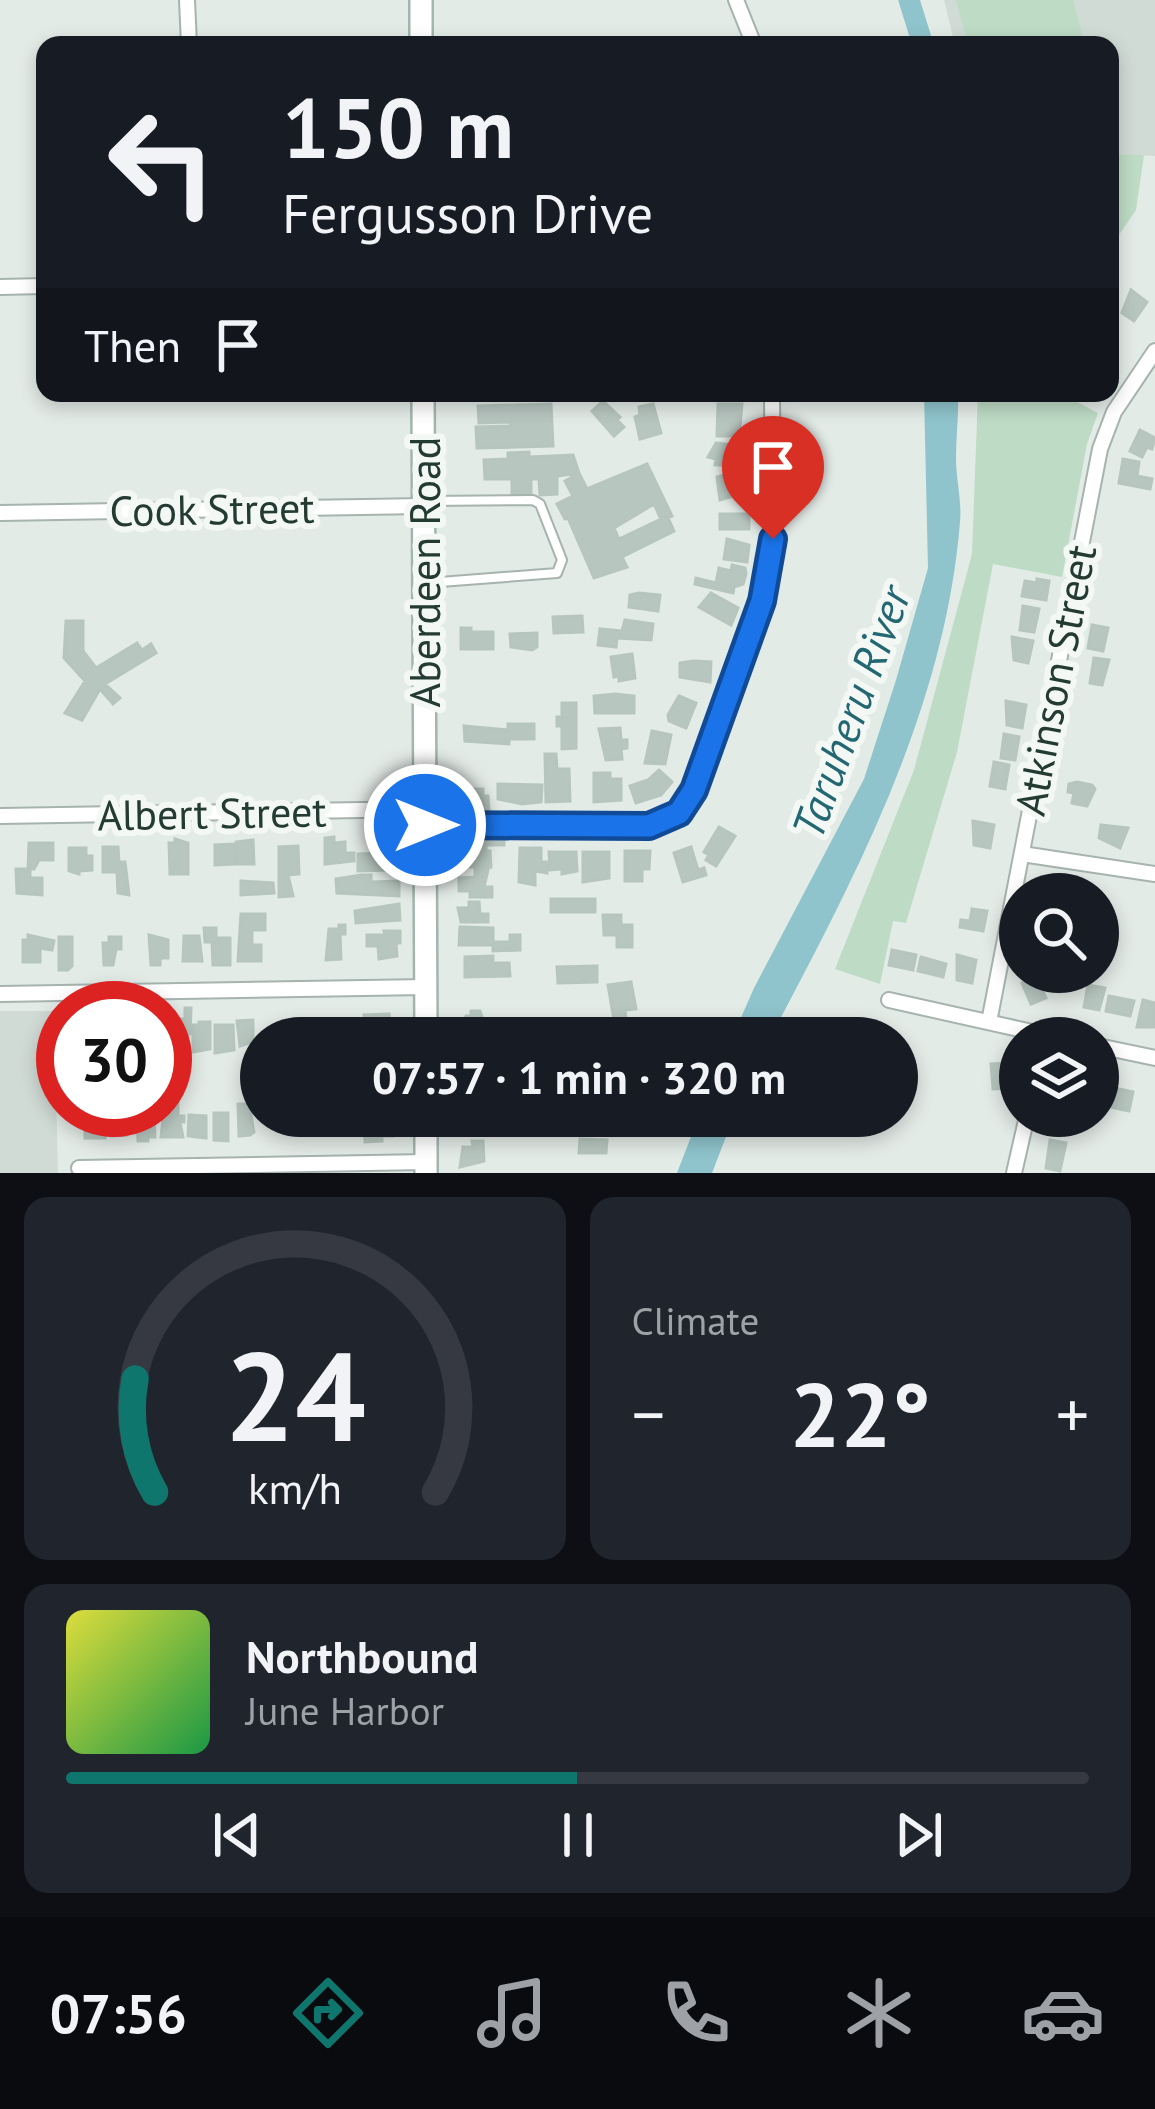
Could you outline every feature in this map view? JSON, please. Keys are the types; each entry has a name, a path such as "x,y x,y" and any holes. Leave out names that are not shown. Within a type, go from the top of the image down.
{"street":[{"path":"187,0 189,36"},
{"path":"421,0 421,36"},
{"path":"736,0 750,36"},
{"path":"0,287 36,286"},
{"name":"Atkinson Street","path":"989,1022 1100,448 1114,412 1149,373 1155,352"},
{"name":"Aberdeen Road","path":"423,402 426,1017"},
{"name":"Albert Street","path":"0,816 425,817 649,826 679,813 688,803 771,566 772,402"},
{"name":"Cook Street","path":"0,513 423,503"},
{"path":"1022,854 1155,874"},
{"path":"0,994 426,987"},
{"path":"889,1000 999,1024"},
{"path":"1119,1050 1155,1058"},
{"path":"79,1168 426,1168 426,1137"},
{"path":"1015,1173 1023,1137"}],"lane":[{"path":"423,503 533,500 540,504 562,560 557,572 424,584"}],"shaded area":[{"path":"944,0 1155,0 1155,156 1119,154 1119,36 953,36"},
{"path":"0,1011 36,1011 36,1137 57,1137 58,1173 0,1173"}],"green space":[{"path":"956,0 1073,0 1083,36 965,36"},
{"path":"1119,154 1144,155 1136,210 1119,235"},
{"path":"978,402 1077,402 1098,413 1087,444 1062,577 993,564 957,752 906,923 893,921 880,984 835,969 914,770 972,554"}],"water":[{"path":"924,402 958,402 960,522 951,591 916,724 864,853 781,1017 741,1017 864,779 928,568"},
{"path":"691,1137 726,1137 712,1173 677,1173"}],"building":[{"path":"1131,290 1147,302 1134,321 1122,313"},
{"path":"604,402 624,427 614,436 592,411"},
{"path":"551,404 553,446 477,448 476,427 511,426 510,422 479,423 478,406"},
{"path":"653,404 661,433 640,439 635,417 640,415 639,407"},
{"path":"718,404 742,404 739,436 717,436"},
{"path":"1140,430 1155,438 1152,449 1147,447 1142,457 1130,451"},
{"path":"716,443 742,446 739,465 715,465 716,459 708,457"},
{"path":"529,452 529,457 573,455 579,473 557,476 557,494 540,495 539,479 531,479 531,495 512,496 512,479 485,479 484,460"},
{"path":"1123,459 1139,462 1137,476 1152,479 1150,489 1119,483"},
{"path":"647,464 672,516 668,518 674,531 622,557 627,567 594,578 557,504 573,496 565,481 579,473 587,489","holes":["654,504 661,519 619,539 614,528"]},
{"path":"734,472 740,494 720,500 717,477"},
{"path":"720,514 749,514 749,529 720,529"},
{"path":"727,539 749,545 747,562 724,559"},
{"path":"732,565 745,568 746,574 733,593 695,584 696,578 716,583 719,568 731,571"},
{"path":"1037,579 1049,581 1046,600 1022,596 1025,581 1037,583"},
{"path":"711,593 738,608 731,625 699,607"},
{"path":"630,595 660,595 658,611 629,607"},
{"path":"1023,606 1039,609 1034,632 1020,630"},
{"path":"582,616 583,632 554,633 553,617"},
{"path":"625,620 653,624 651,640 617,638 616,647 598,645 600,629 622,631"},
{"path":"66,621 83,621 83,651 96,668 137,643 142,650 151,644 156,653 105,684 120,698 113,704 100,689 82,720 65,713 85,681 64,658"},
{"path":"1092,625 1108,628 1103,651 1088,648"},
{"path":"461,628 493,632 493,649 461,649"},
{"path":"537,633 537,647 532,650 511,647 510,634"},
{"path":"1012,637 1033,641 1028,663 1014,660"},
{"path":"632,654 635,678 619,681 611,657"},
{"path":"1094,658 1109,660 1102,685 1090,683"},
{"path":"711,662 710,682 680,677 680,663"},
{"path":"594,696 634,696 634,713 595,713"},
{"path":"679,696 696,703 686,728 669,721"},
{"path":"1006,701 1026,705 1022,728 1007,725"},
{"path":"562,703 576,703 576,748 562,749 557,717 562,717"},
{"path":"508,724 534,724 534,739 509,739 509,744 465,741 464,726 508,730"},
{"path":"620,728 627,748 621,749 622,759 606,760 599,729"},
{"path":"652,731 671,735 665,764 645,763"},
{"path":"1004,734 1019,737 1015,760 1001,758"},
{"path":"545,754 556,754 557,769 569,769 570,801 546,802"},
{"path":"994,762 1009,765 1005,789 990,786"},
{"path":"659,770 672,782 661,795 636,803 630,786"},
{"path":"594,773 621,779 621,800 594,802"},
{"path":"498,784 542,785 541,802 498,799"},
{"path":"1069,784 1095,789 1087,806 1072,803"},
{"path":"469,789 483,789 489,810 469,811"},
{"path":"973,821 994,825 990,848 974,845"},
{"path":"1101,825 1128,828 1120,848 1099,838"},
{"path":"719,827 735,836 716,866 706,860 709,855 704,852"},
{"path":"334,837 334,843 345,842 345,853 354,853 354,861 325,864 325,838"},
{"path":"477,838 504,838 504,845 486,845 491,867 466,867 468,850 476,850"},
{"path":"175,839 188,843 188,874 170,874 169,843"},
{"path":"253,840 254,864 237,864 236,842"},
{"path":"29,843 53,843 53,860 39,860 34,869 28,869"},
{"path":"234,844 234,864 215,865 215,845"},
{"path":"298,846 299,874 288,875 293,896 279,897 279,847"},
{"path":"103,847 118,847 129,895 118,893 117,872 103,872"},
{"path":"691,847 698,870 704,868 706,875 683,882 674,853"},
{"path":"69,848 86,848 86,856 92,856 92,870 69,871"},
{"path":"520,848 541,848 541,862 547,862 547,873 535,871 535,885 519,882"},
{"path":"625,851 650,851 649,869 642,869 642,881 625,881"},
{"path":"549,852 576,852 577,871 550,870"},
{"path":"583,852 609,852 609,878 583,882"},
{"path":"390,853 391,870 358,871 358,854"},
{"path":"16,869 30,869 30,878 42,878 42,895 17,893"},
{"path":"475,870 488,870 484,887 492,887 492,897 470,897 470,891 459,891 459,878 475,877"},
{"path":"371,875 371,882 399,881 399,896 337,893 336,879"},
{"path":"241,881 273,883 274,893 241,895"},
{"path":"551,899 595,899 595,912 551,912"},
{"path":"469,902 479,902 480,914 488,914 488,922 461,922 458,908 469,908"},
{"path":"399,904 400,920 356,923 355,911"},
{"path":"972,909 987,911 983,931 960,927 961,920 970,921"},
{"path":"241,914 265,914 265,930 252,930 252,945 261,945 261,961 238,961"},
{"path":"603,915 621,915 621,925 632,925 632,947 617,947 617,935 604,935"},
{"path":"345,925 345,934 340,934 341,959 326,960 329,929 339,929"},
{"path":"460,927 493,928 493,942 510,942 510,935 520,935 520,950 459,945"},
{"path":"204,928 216,928 216,938 230,938 230,965 213,965 212,942 205,942"},
{"path":"384,931 400,931 400,943 396,943 397,956 379,959 378,946 367,946 367,935 385,935"},
{"path":"28,935 54,941 52,950 40,948 40,962 23,962 23,940"},
{"path":"149,935 168,940 168,958 160,958 160,965 151,965"},
{"path":"184,936 199,936 202,961 183,961"},
{"path":"59,937 72,937 68,970 59,970"},
{"path":"109,937 121,937 121,949 116,949 113,965 104,965 103,943 109,943"},
{"path":"892,950 916,955 913,970 889,965"},
{"path":"957,955 976,960 972,983 957,980"},
{"path":"493,956 493,963 509,963 510,976 465,977 465,957"},
{"path":"921,957 946,964 943,977 918,971"},
{"path":"597,966 597,982 558,983 557,967"},
{"path":"631,982 636,1009 625,1010 626,1017 613,1017 608,985"},
{"path":"1026,993 1044,993 1046,998 1031,1004"},
{"path":"1087,993 1104,993 1099,1010 1084,1007"},
{"path":"1109,996 1134,1001 1130,1016 1106,1011"},
{"path":"1143,1000 1155,1003 1154,1027 1137,1027"},
{"path":"210,1022 210,1049 193,1052 193,1025"},
{"path":"215,1025 233,1025 234,1050 215,1053"},
{"path":"999,1063 999,1089 993,1089 991,1064"},
{"path":"1119,1089 1133,1092 1129,1111 1119,1109"},
{"path":"214,1113 228,1113 228,1141 214,1140"},
{"path":"192,1115 206,1116 206,1138 192,1136"},
{"path":"580,1139 607,1140 606,1153 579,1153"},
{"path":"1050,1140 1066,1143 1060,1171 1046,1168"},
{"path":"472,1141 483,1141 484,1161 460,1167 463,1147 473,1147"}],"waterway":[{"name":"Taruheru River","path":"909,0 920,36"}],"route":[{"path":"425,825 649,826 679,813 694,790 762,601 773,539"}]}
